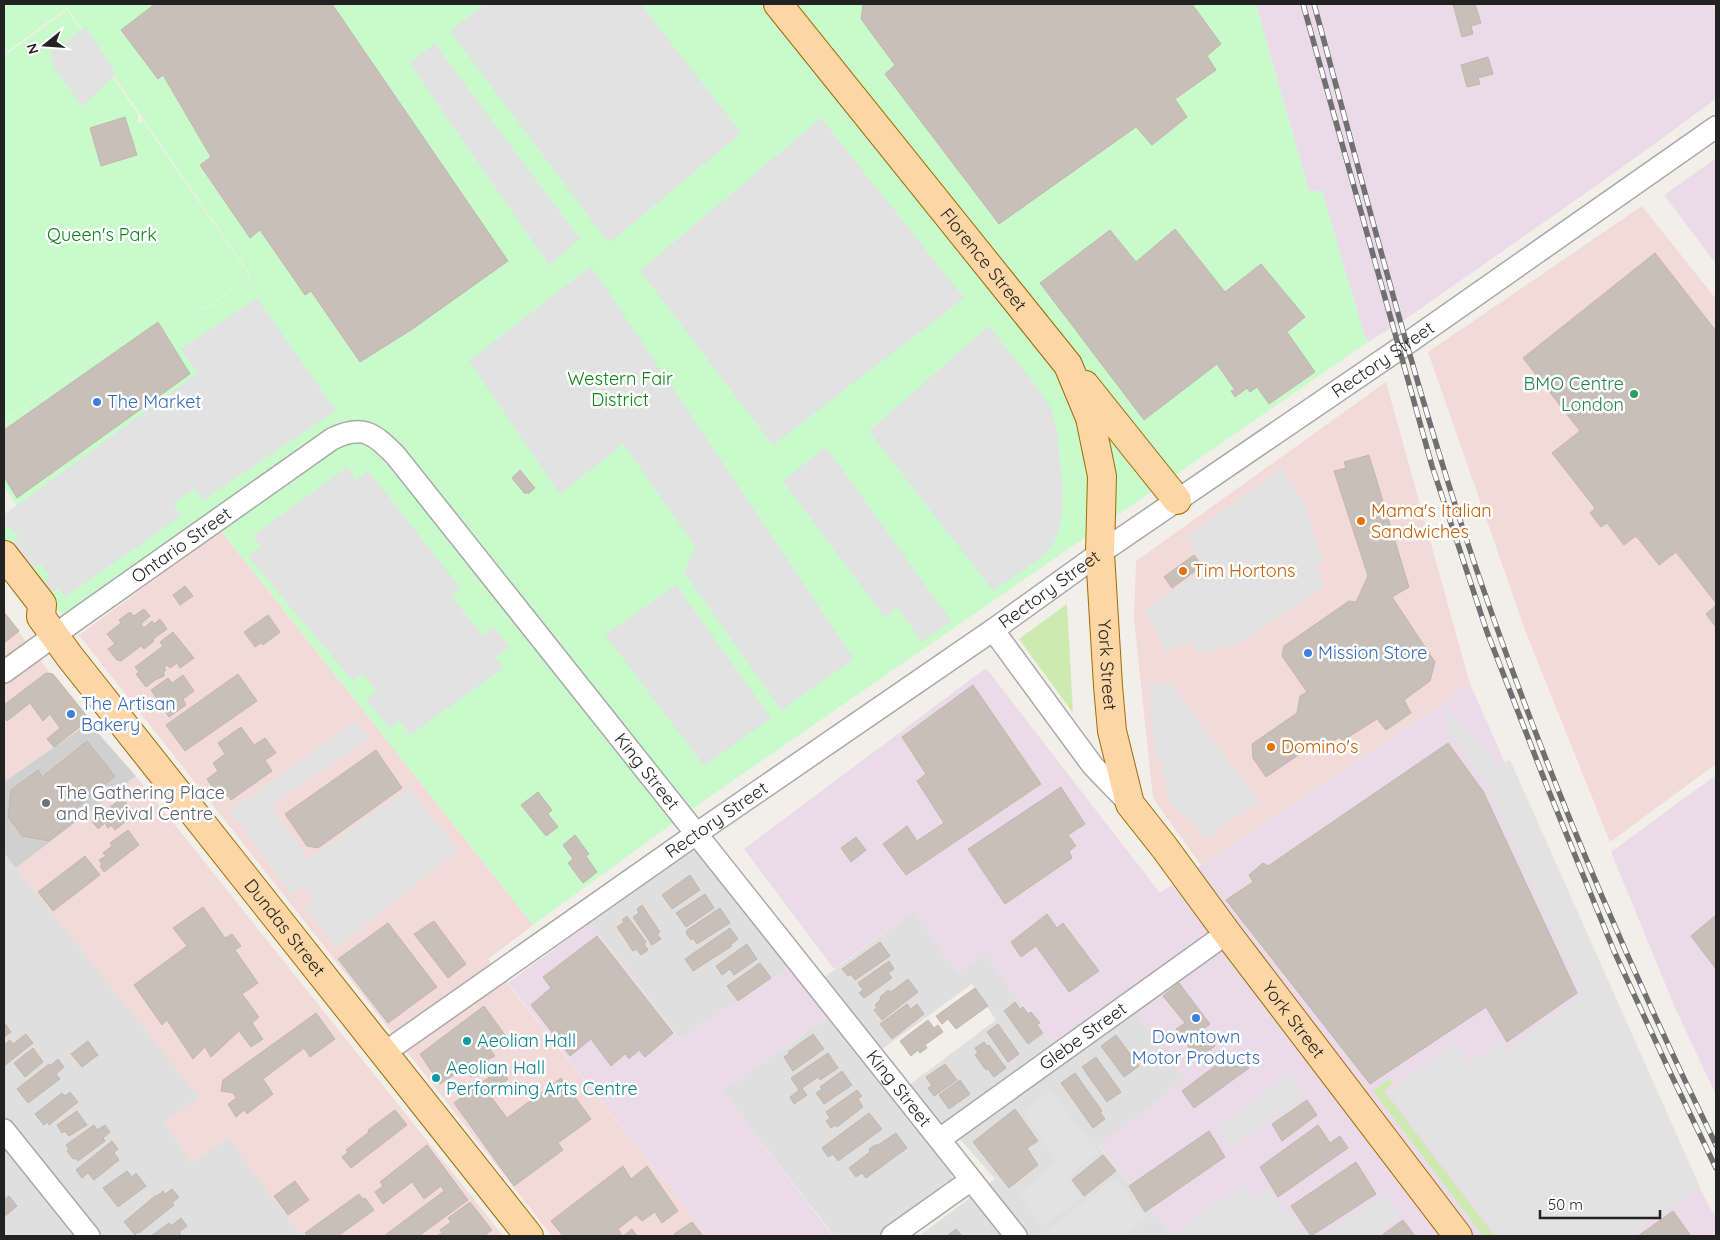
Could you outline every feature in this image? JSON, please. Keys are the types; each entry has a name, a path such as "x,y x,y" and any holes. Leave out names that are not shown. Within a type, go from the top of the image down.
{"main road":[{"name":"Florence Street","path":"778,4 1068,365 1090,418 1102,476 1100,552"},
{"path":"1068,365 1177,500"},
{"name":"York Street","path":"1100,552 1112,731 1130,804 1458,1236"},
{"name":"Dundas Street","path":"4,555 42,604 48,626"},
{"name":"Dundas Street","path":"4,583 30,614 48,626 106,703 529,1236"}],"street":[{"name":"Rectory Street","path":"384,1054 696,834 993,630 1100,552 1399,348 1716,127"},
{"name":"Ontario Street","path":"4,672 48,626 332,439 348,432 365,432"},
{"name":"King Street","path":"365,432 381,440 396,456 1016,1236"},
{"name":"York Street","path":"993,630 1093,766 1130,804"},
{"name":"Glebe Street","path":"940,1140 1227,933"},
{"path":"4,1130 88,1236"},
{"path":"892,1236 971,1180"}],"shaded area":[{"path":"485,4 641,4 741,133 609,243 450,31"},
{"path":"1256,4 1716,4 1716,99 1410,316 1368,342 1322,192 1309,191"},
{"path":"86,27 116,74 82,106 57,72 49,53"},
{"path":"434,43 580,239 549,265 410,64"},
{"path":"821,118 964,298 773,445 640,271"},
{"path":"1716,158 1716,264 1664,195"},
{"path":"1642,206 1716,299 1716,764 1610,842 1525,630 1428,352"},
{"path":"591,266 854,659 781,710 684,572 696,547 623,444 560,494 469,361"},
{"path":"257,298 336,411 203,500 194,489 173,504 181,516 65,597 58,588 50,594 42,584 50,576 40,563 30,570 10,545 20,536 4,524 5,514 198,373 181,349"},
{"path":"989,326 1034,383 1051,408 1057,429 1063,494 1061,520 1055,541 1045,555 993,591 869,431"},
{"path":"1386,382 1470,684 1201,865 1153,798 1134,619 1136,561"},
{"path":"826,447 951,621 922,642 897,607 885,618 783,481"},
{"path":"347,467 356,480 368,471 461,588 451,596 482,635 493,627 510,647 495,657 503,668 410,735 400,721 389,728 366,699 377,691 363,674 353,681 248,556 261,546 253,536"},
{"path":"1281,468 1304,502 1323,563 1316,566 1324,587 1240,643 1196,654 1192,642 1166,650 1143,610 1206,567 1185,537"},
{"path":"221,531 533,925 488,959 708,1236 552,1236 79,635"},
{"path":"676,585 771,718 704,766 605,635"},
{"path":"4,613 89,723 4,782"},
{"path":"986,668 1160,893 1470,684 1676,1146 1716,1218 1716,1236 1173,1236 1099,1145 1186,1079 1140,1018 1136,1008 1126,994 1052,1045 985,953 958,973 914,911 834,969 744,849"},
{"path":"1170,683 1260,801 1204,839 1189,817 1186,819 1169,799 1165,785 1169,784 1161,772 1165,768 1155,754 1148,684"},
{"path":"1443,703 1467,730 1489,750 1495,765 1510,760 1700,1187 1629,1236 1498,1236 1388,1092 1455,1043 1470,1063 1502,1041 1507,1050 1582,995 1488,789 1452,736"},
{"path":"355,721 370,739 271,805 308,859 409,787 458,851 336,948 304,908 314,899 303,886 291,894 229,811"},
{"path":"89,723 136,776 16,868 4,853 4,782"},
{"path":"1716,775 1716,1095 1676,1010 1611,852"},
{"path":"136,776 503,1236 302,1236 228,1138 192,1163 164,1123 199,1097 16,868"},
{"path":"692,851 702,853 790,967 680,1039 590,923"},
{"path":"4,853 141,1022 199,1097 193,1162 228,1137 302,1236 99,1236 4,1117"},
{"path":"914,911 958,973 985,953 1054,1048 946,1123 938,1123 909,1085 996,1020 972,984 881,1050 822,979"},
{"path":"590,923 680,1039 790,967 830,1016 722,1091 833,1236 708,1236 508,983"},
{"path":"1136,1008 1140,1018 1186,1079 1099,1146 1173,1236 919,1236 995,1179 959,1138"},
{"path":"830,1016 951,1168 952,1178 948,1189 882,1236 834,1236 722,1091"},
{"path":"1291,1074 1306,1096 1231,1148 1217,1126"},
{"path":"1050,1090 1099,1153 1067,1178 1081,1198 1043,1227 1019,1194 1058,1161 1023,1113"},
{"path":"4,1147 75,1236 4,1236"},
{"path":"1115,1178 1146,1218 1123,1236 1046,1236 1044,1233"},
{"path":"1244,1184 1254,1198 1268,1188 1284,1212 1288,1210 1306,1236 1175,1236 1173,1234"},
{"path":"1385,1194 1400,1216 1375,1236 1322,1236"}],"green space":[{"name":"Western Fair District","path":"4,4 1256,4 1309,191 1322,191 1368,342 702,802 533,925 208,514 62,615 4,542 4,515 17,505 4,487 4,421 164,312 4,420 4,56 67,10 138,114 138,123 143,121 250,276 209,306 187,315 209,307 251,276 67,8 4,54"},
{"path":"1067,604 1073,713 1019,639"},
{"path":"1388,1079 1394,1082 1384,1091 1495,1236 1483,1236 1373,1091"}],"building":[{"path":"155,4 332,4 508,261 411,330 360,362 311,291 305,295 260,230 250,238 200,165 211,157 163,75 158,79 121,30"},
{"path":"863,4 1192,4 1221,44 1207,56 1216,70 1175,99 1187,117 1152,145 1136,127 999,224 885,74 895,65 861,19"},
{"path":"1453,4 1475,4 1481,23 1471,26 1473,34 1462,37"},
{"path":"1488,57 1493,74 1478,78 1480,84 1467,87 1461,65"},
{"path":"125,117 137,155 101,166 90,128"},
{"path":"1175,229 1225,292 1261,264 1305,317 1287,332 1315,372 1269,404 1257,387 1250,392 1247,388 1235,397 1231,391 1235,390 1217,364 1144,420 1040,283 1110,230 1136,262"},
{"name":"BMO Centre London","path":"1655,253 1716,331 1716,603 1676,552 1659,565 1636,536 1624,545 1607,523 1601,527 1590,513 1595,508 1552,453 1580,431 1523,358"},
{"name":"The Market","path":"158,322 190,374 17,498 4,477 4,430"},
{"path":"1369,455 1409,587 1392,597 1435,662 1430,681 1404,700 1411,713 1386,730 1377,719 1342,741 1340,737 1329,743 1325,737 1266,777 1253,758 1252,744 1297,713 1300,696 1307,692 1282,656 1284,646 1349,601 1356,602 1368,576 1334,471 1346,468 1344,462"},
{"path":"520,470 535,488 528,494 527,492 525,494 512,478"},
{"name":"Tim Hortons","path":"1194,555 1202,566 1172,588 1164,577"},
{"path":"185,586 193,596 180,605 173,595"},
{"path":"1716,605 1716,627 1706,614"},
{"path":"144,609 150,616 141,624 144,628 152,621 154,624 160,619 167,629 153,639 154,641 144,649 141,646 121,661 117,660 108,649 115,644 107,634 121,623 119,620 130,612 134,616"},
{"path":"4,612 19,631 4,643"},
{"path":"268,615 280,632 263,645 261,643 255,647 244,632"},
{"path":"173,632 194,658 180,668 177,663 170,668 167,665 164,668 166,670 164,671 164,676 146,687 136,674 139,672 135,667 163,646 160,642"},
{"path":"46,673 53,674 86,715 86,722 54,747 47,739 60,728 50,714 43,721 30,703 7,721 4,716 4,705"},
{"path":"238,674 257,701 185,751 166,725"},
{"path":"183,675 194,691 183,699 186,705 169,717 151,690 168,678 172,683"},
{"path":"973,685 1041,784 906,875 883,844 907,826 917,841 944,823 917,781 926,774 902,737"},
{"path":"241,727 254,745 265,738 276,753 265,760 272,771 231,800 228,795 221,800 207,779 218,771 213,763 225,754 218,743"},
{"name":"The Gathering Place and Revival Centre","path":"87,741 115,776 68,815 74,822 49,841 22,836 8,817 11,790 38,770 42,777"},
{"path":"1448,743 1483,791 1577,993 1507,1042 1486,1007 1370,1084 1226,900 1253,882 1249,875 1263,863 1268,866"},
{"path":"376,750 402,788 318,848 307,846 285,814"},
{"path":"1061,787 1085,824 1068,835 1076,846 1069,851 1072,858 1005,904 968,849"},
{"path":"538,792 552,810 548,814 558,827 546,836 521,805"},
{"path":"122,798 135,814 115,830 111,825 108,828 105,823 98,829 92,821"},
{"path":"128,830 139,845 104,872 99,860 106,856 103,853 112,846 110,843"},
{"path":"575,835 589,854 586,856 597,872 583,883 568,863 573,859 563,845"},
{"path":"856,837 866,850 851,862 841,848"},
{"path":"85,856 100,875 53,911 38,892"},
{"path":"690,875 700,890 672,909 662,895"},
{"path":"705,894 714,908 686,927 676,913"},
{"path":"642,905 660,932 657,934 661,939 652,945 633,917 639,913 637,909"},
{"path":"203,907 225,938 232,934 241,946 235,950 258,983 242,994 259,1017 252,1023 263,1039 251,1047 239,1031 211,1057 205,1047 193,1059 167,1020 162,1025 134,985 187,946 173,928"},
{"path":"720,908 730,923 697,944 693,938 691,940 686,933 687,930"},
{"path":"1047,914 1057,928 1063,923 1099,971 1069,992 1036,946 1021,957 1011,942"},
{"path":"1716,915 1716,969 1691,936"},
{"path":"627,916 646,942 644,944 648,950 641,955 636,949 633,951 617,927 624,922 622,920"},
{"path":"434,921 466,964 448,978 414,934"},
{"path":"388,923 437,987 388,1023 338,959"},
{"path":"730,928 738,939 730,945 732,946 693,971 685,959"},
{"path":"597,936 673,1033 645,1057 639,1050 629,1059 625,1054 611,1066 591,1039 570,1056 531,1005 551,988 543,977"},
{"path":"880,942 890,956 855,980 851,974 848,976 842,969"},
{"path":"747,944 757,959 734,975 730,969 722,975 716,966"},
{"path":"889,961 894,969 888,973 892,978 864,998 859,993 863,990 858,983"},
{"path":"760,963 771,978 738,1001 727,986"},
{"path":"908,979 918,992 882,1020 874,1010 877,1008 875,1005 881,999 880,997 888,990 891,992"},
{"path":"1179,983 1210,1024 1203,1029 1215,1046 1197,1059 1176,1029 1185,1023 1163,996"},
{"path":"975,988 988,1006 956,1029 948,1019 942,1024 936,1016"},
{"path":"1015,1002 1020,1009 1023,1007 1028,1014 1031,1012 1040,1023 1037,1025 1043,1033 1028,1044 1004,1011"},
{"path":"907,1004 911,1009 917,1004 924,1014 892,1039 880,1024"},
{"name":"Aeolian Hall","path":"484,1006 505,1035 489,1048 495,1056 485,1061 489,1065 471,1077 465,1068 440,1084 420,1054"},
{"path":"316,1013 335,1039 310,1057 304,1048 263,1079 273,1094 247,1114 244,1110 236,1117 228,1104 236,1098 233,1093 221,1091 223,1080"},
{"path":"928,1020 934,1028 938,1025 943,1032 925,1045 927,1048 920,1053 918,1050 911,1056 900,1041"},
{"path":"4,1022 11,1032 4,1037"},
{"path":"998,1024 1019,1054 1008,1062 987,1032"},
{"path":"26,1034 33,1043 4,1066 4,1045 10,1040 13,1044"},
{"path":"813,1034 824,1049 793,1071 784,1057"},
{"path":"1116,1035 1139,1066 1124,1077 1101,1046"},
{"path":"88,1041 98,1055 82,1067 71,1054"},
{"path":"984,1042 987,1046 989,1045 1006,1068 994,1077 975,1055 978,1053 975,1048"},
{"path":"33,1048 43,1062 25,1077 14,1063"},
{"path":"828,1053 838,1068 820,1080 818,1077 802,1088 807,1095 794,1104 790,1097 799,1090 791,1078"},
{"path":"1096,1057 1121,1092 1107,1102 1082,1067"},
{"path":"1227,1057 1235,1067 1244,1061 1249,1068 1194,1108 1182,1091"},
{"path":"58,1059 64,1067 56,1074 60,1079 28,1103 17,1089"},
{"path":"945,1064 957,1080 934,1096 928,1088 932,1086 926,1077"},
{"path":"500,1069 508,1079 489,1094 507,1118 561,1078 591,1119 558,1143 563,1150 514,1186 454,1103"},
{"path":"842,1071 852,1085 824,1104 816,1093 822,1089 820,1087"},
{"path":"1075,1073 1102,1111 1100,1112 1105,1119 1093,1128 1061,1083"},
{"path":"960,1080 970,1094 949,1109 939,1095"},
{"path":"857,1090 862,1096 858,1099 863,1107 837,1127 836,1125 831,1128 826,1121 830,1118 826,1112"},
{"path":"70,1092 78,1102 49,1125 47,1122 44,1125 35,1114 62,1093 65,1096"},
{"path":"1307,1100 1317,1115 1282,1141 1272,1124"},
{"path":"1015,1109 1038,1141 1027,1148 1038,1165 1009,1188 973,1142"},
{"path":"395,1110 407,1125 351,1168 342,1157 348,1152 346,1150 369,1132 368,1130"},
{"path":"77,1111 87,1125 69,1136 65,1131 62,1133 57,1125"},
{"path":"869,1113 882,1129 838,1161 833,1154 828,1157 822,1148"},
{"path":"94,1125 97,1130 105,1125 110,1132 103,1138 105,1141 78,1161 75,1158 73,1159 67,1151 69,1149 66,1145"},
{"path":"1318,1125 1330,1143 1340,1136 1348,1148 1278,1197 1260,1167"},
{"path":"1209,1131 1225,1157 1145,1212 1129,1186"},
{"path":"896,1133 907,1148 866,1178 862,1173 856,1177 849,1168 870,1152 869,1149"},
{"path":"112,1141 118,1149 114,1153 119,1160 94,1180 88,1173 82,1178 76,1170"},
{"path":"427,1145 468,1200 419,1236 384,1236 444,1191 441,1186 424,1199 412,1182 383,1204 375,1192 383,1186 380,1182"},
{"path":"1103,1155 1116,1171 1084,1196 1072,1180"},
{"path":"1356,1162 1376,1194 1311,1236 1291,1206"},
{"path":"623,1166 631,1179 647,1166 678,1211 662,1223 655,1212 642,1221 636,1215 618,1229 622,1236 563,1236 551,1221"},
{"path":"127,1171 132,1177 136,1173 146,1186 118,1207 103,1188"},
{"path":"295,1181 309,1200 288,1215 274,1196"},
{"path":"172,1189 179,1197 172,1203 174,1205 135,1235 124,1222 156,1195 163,1191 165,1194"},
{"path":"359,1194 363,1199 365,1198 374,1210 338,1236 308,1236 305,1233"},
{"path":"9,1196 17,1206 4,1217 4,1200"},
{"path":"470,1202 492,1230 484,1236 437,1236 442,1233 440,1230 451,1222 448,1218"},
{"path":"1673,1211 1691,1236 1638,1236"},
{"path":"181,1218 187,1226 179,1232 181,1234 178,1236 151,1236 169,1223 171,1226"},
{"path":"1403,1220 1415,1236 1381,1236"},
{"path":"692,1222 703,1236 676,1236 674,1234"},
{"path":"632,1229 637,1236 623,1236"},
{"path":"956,1229 962,1236 947,1236"}],"railway":[{"path":"1303,4 1432,466 1487,632 1614,951 1716,1168"},
{"path":"1314,4 1421,392 1460,520 1487,600 1577,837 1644,992 1716,1145"}],"place":[{"name":"BMO Centre London","path":"1634,394"},
{"name":"The Market","path":"97,402"},
{"name":"Mama's Italian Sandwiches","path":"1361,521"},
{"name":"Tim Hortons","path":"1183,571"},
{"name":"Mission Store","path":"1308,653"},
{"name":"The Artisan Bakery","path":"71,714"},
{"name":"Domino's","path":"1271,747"},
{"name":"The Gathering Place and Revival Centre","path":"46,803"},
{"name":"Downtown Motor Products","path":"1196,1018"},
{"name":"Aeolian Hall","path":"467,1041"},
{"name":"Aeolian Hall Performing Arts Centre","path":"436,1078"}],"park label":[{"name":"Queen's Park","path":"102,235"}]}
